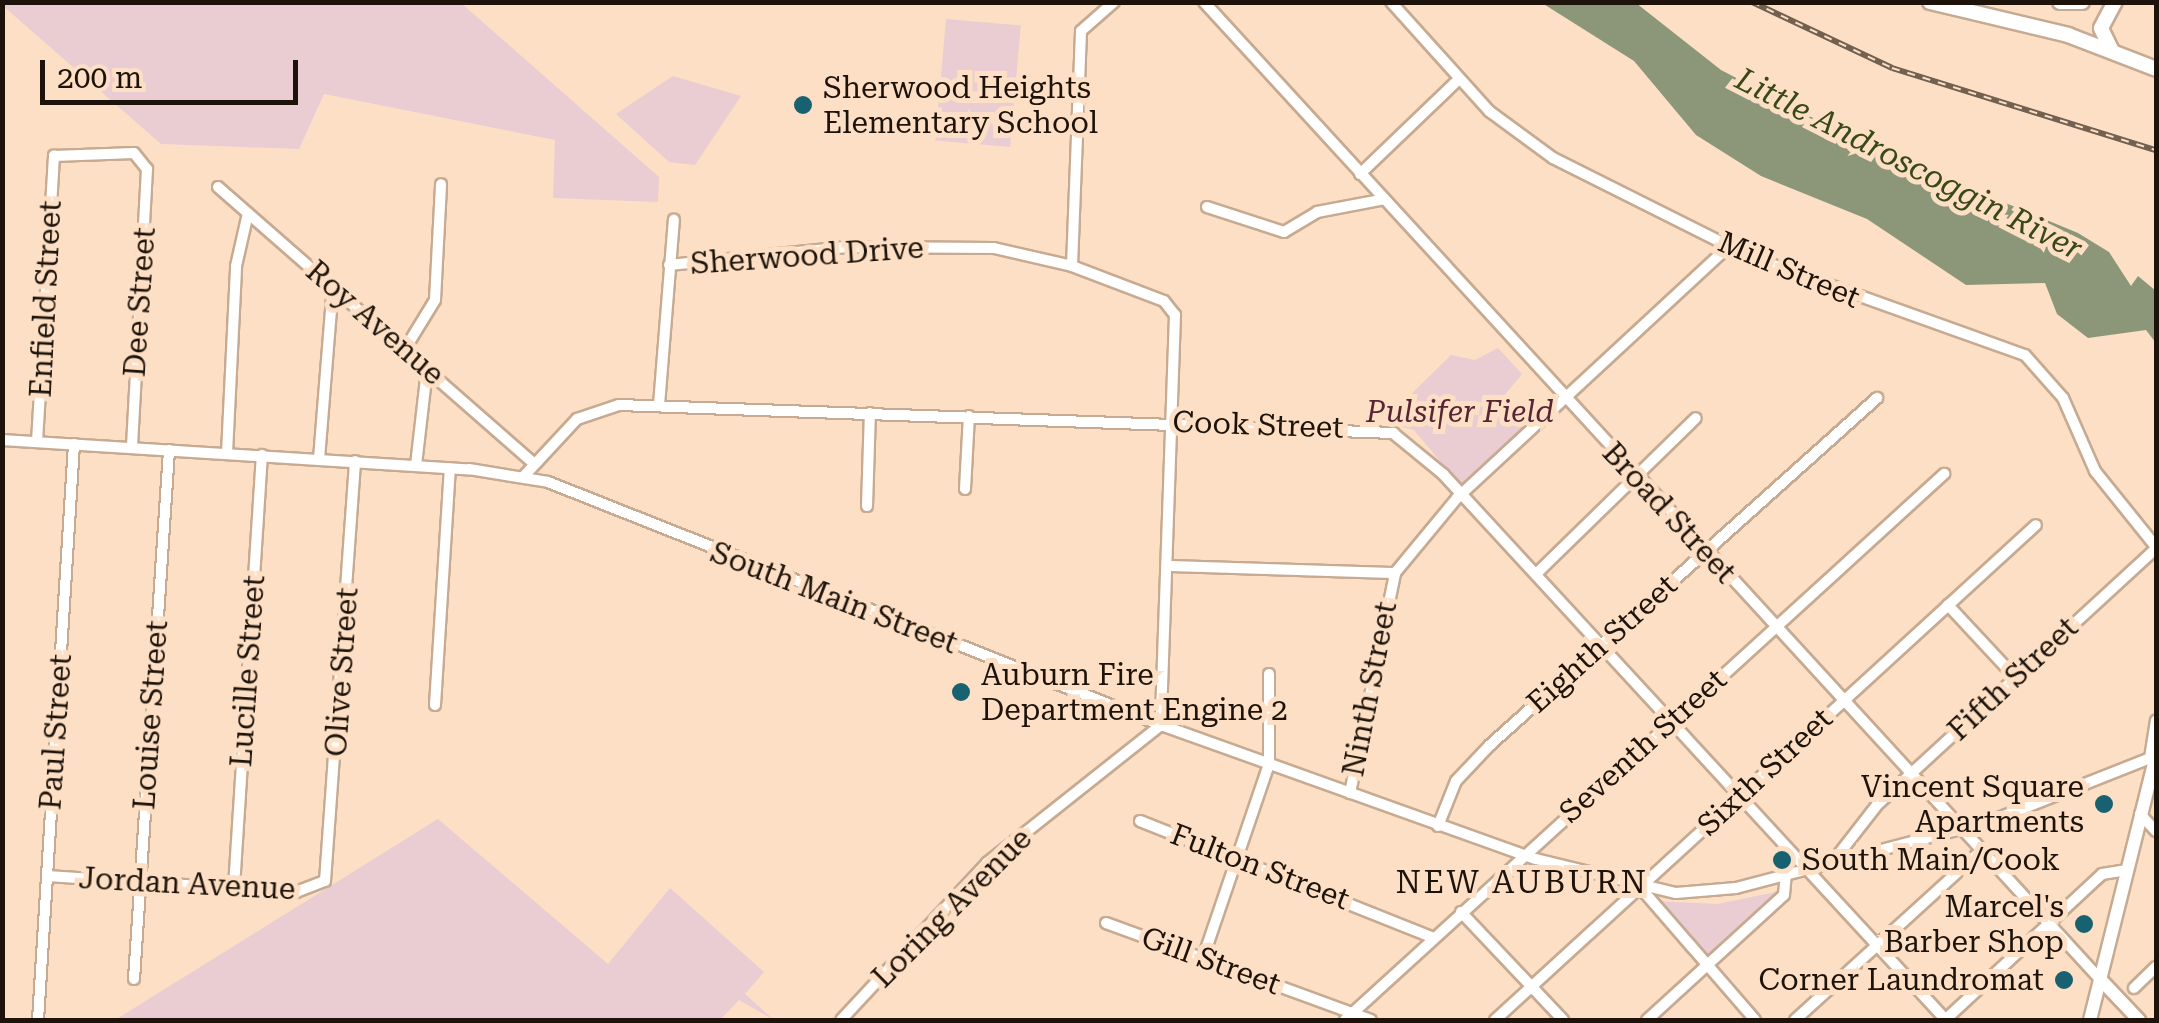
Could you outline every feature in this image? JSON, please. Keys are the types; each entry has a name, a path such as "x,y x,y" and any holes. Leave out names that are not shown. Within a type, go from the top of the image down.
{"highway":[{"path":"1930,2 2112,52 2156,70"},
{"path":"2060,2 2082,2"},
{"path":"2112,52 2102,28 2115,2"}],"main road":[{"path":"2090,1020 2153,757"},
{"name":"Broad Street","path":"2100,979 2139,1020"}],"street":[{"path":"1072,266 1081,31 1114,2"},
{"name":"Broad Street","path":"1204,2 1704,552 2100,979"},
{"name":"Mill Street","path":"1390,2 1458,80 1553,158 1728,247 1919,324 2025,355 2063,398 2096,471 2156,548"},
{"path":"1360,174 1458,80"},
{"name":"Dee Street","path":"54,156 144,156 132,448"},
{"name":"Enfield Street","path":"37,442 54,156"},
{"path":"404,348 435,300 441,184"},
{"name":"Roy Avenue","path":"218,186 531,462"},
{"path":"1207,207 1284,232 1317,212 1384,199"},
{"path":"227,453 235,276 248,213"},
{"path":"659,405 674,220"},
{"name":"Sherwood Drive","path":"669,265 846,247 994,248 1072,266 1173,309 1170,422"},
{"name":"Ninth Street","path":"1350,793 1396,573 1462,494 1567,402 1728,247"},
{"path":"319,459 332,285"},
{"path":"416,465 427,370"},
{"name":"Eighth Street","path":"1438,826 1464,770 1878,398"},
{"name":"Cook Street","path":"524,476 531,462 594,410 659,405 1394,433 1462,494 1946,1020"},
{"path":"867,506 870,413"},
{"path":"965,488 969,416"},
{"path":"1536,574 1696,418"},
{"path":"1161,726 1170,422"},
{"name":"South Main Street","path":"2,440 416,465 524,476 1161,726 1438,826 1639,886 1713,893 1960,828 2153,757"},
{"name":"Paul Street","path":"38,1020 74,444"},
{"name":"Louise Street","path":"134,979 168,450"},
{"name":"Lucille Street","path":"234,887 262,455"},
{"name":"Olive Street","path":"324,883 355,461"},
{"path":"435,705 450,468"},
{"name":"Seventh Street","path":"1350,1016 1523,854 1944,474"},
{"name":"Sixth Street","path":"1496,1020 2036,525"},
{"name":"Fifth Street","path":"1835,860 1842,840 2156,548"},
{"path":"1168,566 1396,573"},
{"path":"1948,605 2014,676"},
{"path":"1203,958 1268,764 1269,674"},
{"path":"2153,757 2156,720"},
{"name":"Loring Avenue","path":"842,1020 987,863 1161,726"},
{"path":"2140,814 2156,831"},
{"name":"Fulton Street","path":"1140,822 1434,938"},
{"path":"1795,1020 1981,851"},
{"path":"1946,1020 2108,870 2126,870"},
{"path":"1647,1020 1784,895 1786,874"},
{"name":"Jordan Avenue","path":"47,876 306,892 324,883"},
{"path":"1639,886 1755,1020"},
{"path":"1461,912 1563,1020"},
{"name":"Gill Street","path":"1106,923 1350,1016 1371,1020"},
{"path":"2134,988 2156,967"}],"green space":[{"path":"461,3 659,177 658,202 553,198 555,140 324,94 299,149 161,144 2,5"},
{"path":"946,19 1021,26 1010,147 935,141"},
{"path":"673,76 741,96 695,165 669,162 616,114"},
{"name":"Pulsifer Field","path":"1498,348 1522,374 1504,396 1535,422 1460,485 1414,430 1383,422 1451,355 1475,360"},
{"path":"438,819 608,964 670,888 764,972 745,994 774,1020 739,1000 720,1020 115,1020"},
{"path":"1776,892 1707,959 1654,901 1717,904"}],"water":[{"name":"Little Androscoggin River","path":"1542,3 1636,3 1721,70 1867,146 2078,233 2109,252 2131,286 2138,276 2156,291 2156,343 2146,330 2088,338 2057,314 2045,283 1966,285 1867,219 1761,176 1696,135 1634,61"}],"railway":[{"path":"1752,2 1892,68 2156,150"}],"place":[{"name":"Sherwood Heights Elementary School","path":"803,105"},
{"name":"Auburn Fire Department Engine 2","path":"961,692"},
{"name":"Vincent Square Apartments","path":"2104,804"},
{"name":"South Main/Cook","path":"1782,860"},
{"name":"Marcel's Barber Shop","path":"2084,924"},
{"name":"Corner Laundromat","path":"2064,980"}],"district":[{"name":"NEW AUBURN","path":"1522,882"}]}
